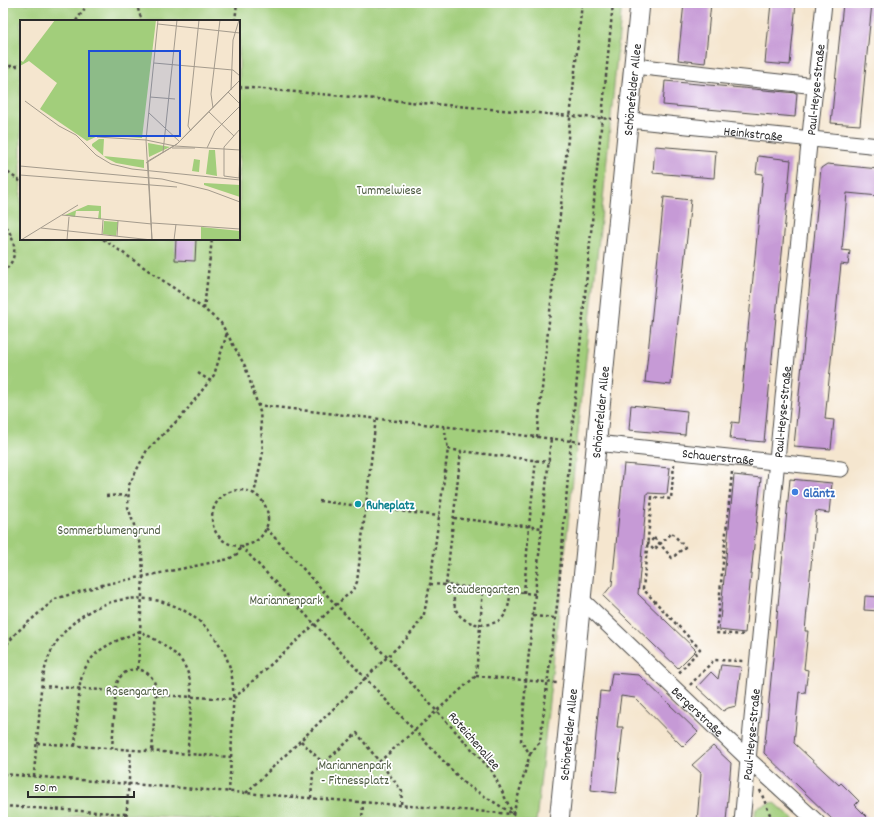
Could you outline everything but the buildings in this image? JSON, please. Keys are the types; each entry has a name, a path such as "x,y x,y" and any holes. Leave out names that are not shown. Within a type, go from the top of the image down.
{"main road":[{"name":"Schönefelder Allee","path":"559,822 640,3"}],"street":[{"name":"Paul-Heyse-Straße","path":"742,822 792,304 824,3"},
{"path":"634,66 816,86"},
{"name":"Heinkstraße","path":"629,120 879,146"},
{"name":"Schauerstraße","path":"596,443 841,470"},
{"name":"Bergerstraße","path":"581,599 816,822"}],"path":[{"path":"77,20 87,3"},
{"path":"136,3 142,20"},
{"path":"235,20 237,3"},
{"path":"537,437 582,3"},
{"path":"513,814 530,754 540,742 555,618 612,3"},
{"path":"3,66 20,66"},
{"path":"240,87 629,120"},
{"path":"3,169 20,181"},
{"path":"3,222 9,230 14,242 12,260 3,274"},
{"path":"104,240 204,309 221,323 245,366 260,412 263,452 254,494"},
{"path":"204,309 212,240"},
{"path":"138,669 143,576 142,556 128,507 129,485 147,450 183,415 214,375 226,332"},
{"path":"198,373 209,380"},
{"path":"257,405 596,443"},
{"path":"156,695 234,699 353,590 357,582 376,418"},
{"path":"246,793 407,638 416,628 424,614 430,584 448,449 444,426"},
{"path":"530,754 521,741 551,438"},
{"path":"448,449 549,462"},
{"path":"446,585 461,451"},
{"path":"670,684 700,649 643,589 652,497 671,499 675,452"},
{"path":"734,458 716,633 759,637"},
{"path":"524,593 536,460"},
{"path":"242,490 254,494 262,501 266,508 268,516 266,528 261,537 248,545 241,546 230,544 217,535 212,524 213,510 218,500 230,492 242,490"},
{"path":"106,496 128,495"},
{"path":"319,501 439,516"},
{"path":"454,518 542,528"},
{"name":"Roteichenallee","path":"266,528 336,606 387,657 492,771 513,814"},
{"path":"648,544 654,538 660,544 672,558 685,547 672,533 660,544 654,550 648,544"},
{"path":"3,649 16,633 55,599 102,585 229,558 237,554 241,546"},
{"path":"241,546 465,784 513,814 520,822"},
{"path":"430,584 535,594"},
{"path":"455,586 455,609 461,617 470,622 480,624 490,624 501,619 507,610 510,592"},
{"path":"379,762 476,676 483,589"},
{"path":"34,777 41,686 46,666 58,640 74,622 96,607 112,601 142,598 156,600 179,607 196,618 211,632 228,661 233,683 234,699 229,792"},
{"path":"533,616 555,618"},
{"path":"76,746 81,677 84,670 98,651 111,642 140,631"},
{"path":"140,631 169,648 182,661 185,667 190,681 192,697 188,754"},
{"path":"681,695 714,660 757,662"},
{"path":"112,749 118,682 122,675 130,670 138,669 146,672 152,677 155,685 156,695 152,752"},
{"path":"476,676 547,682 572,686"},
{"path":"41,686 116,692"},
{"path":"311,798 314,773 357,733 402,791 401,805"},
{"path":"301,740 324,764"},
{"path":"37,743 231,757"},
{"path":"126,822 131,750"},
{"path":"3,774 513,814"},
{"path":"362,822 363,802"},
{"path":"3,806 127,814"}],"green space":[{"name":"Mariannenpark","path":"3,3 622,3 602,210 536,822 247,822 106,813 80,815 60,822 3,822"},
{"path":"774,802 797,822 754,822 756,808"}],"place":[{"name":"Gläntz","path":"795,492"},
{"name":"Ruheplatz","path":"358,504"}],"park label":[{"name":"Tummelwiese","path":"389,189"},
{"name":"Sommerblumengrund","path":"109,529"},
{"name":"Staudengarten","path":"483,588"},
{"name":"Rosengarten","path":"137,690"},
{"name":"Mariannenpark - Fitnessplatz","path":"355,772"}]}
